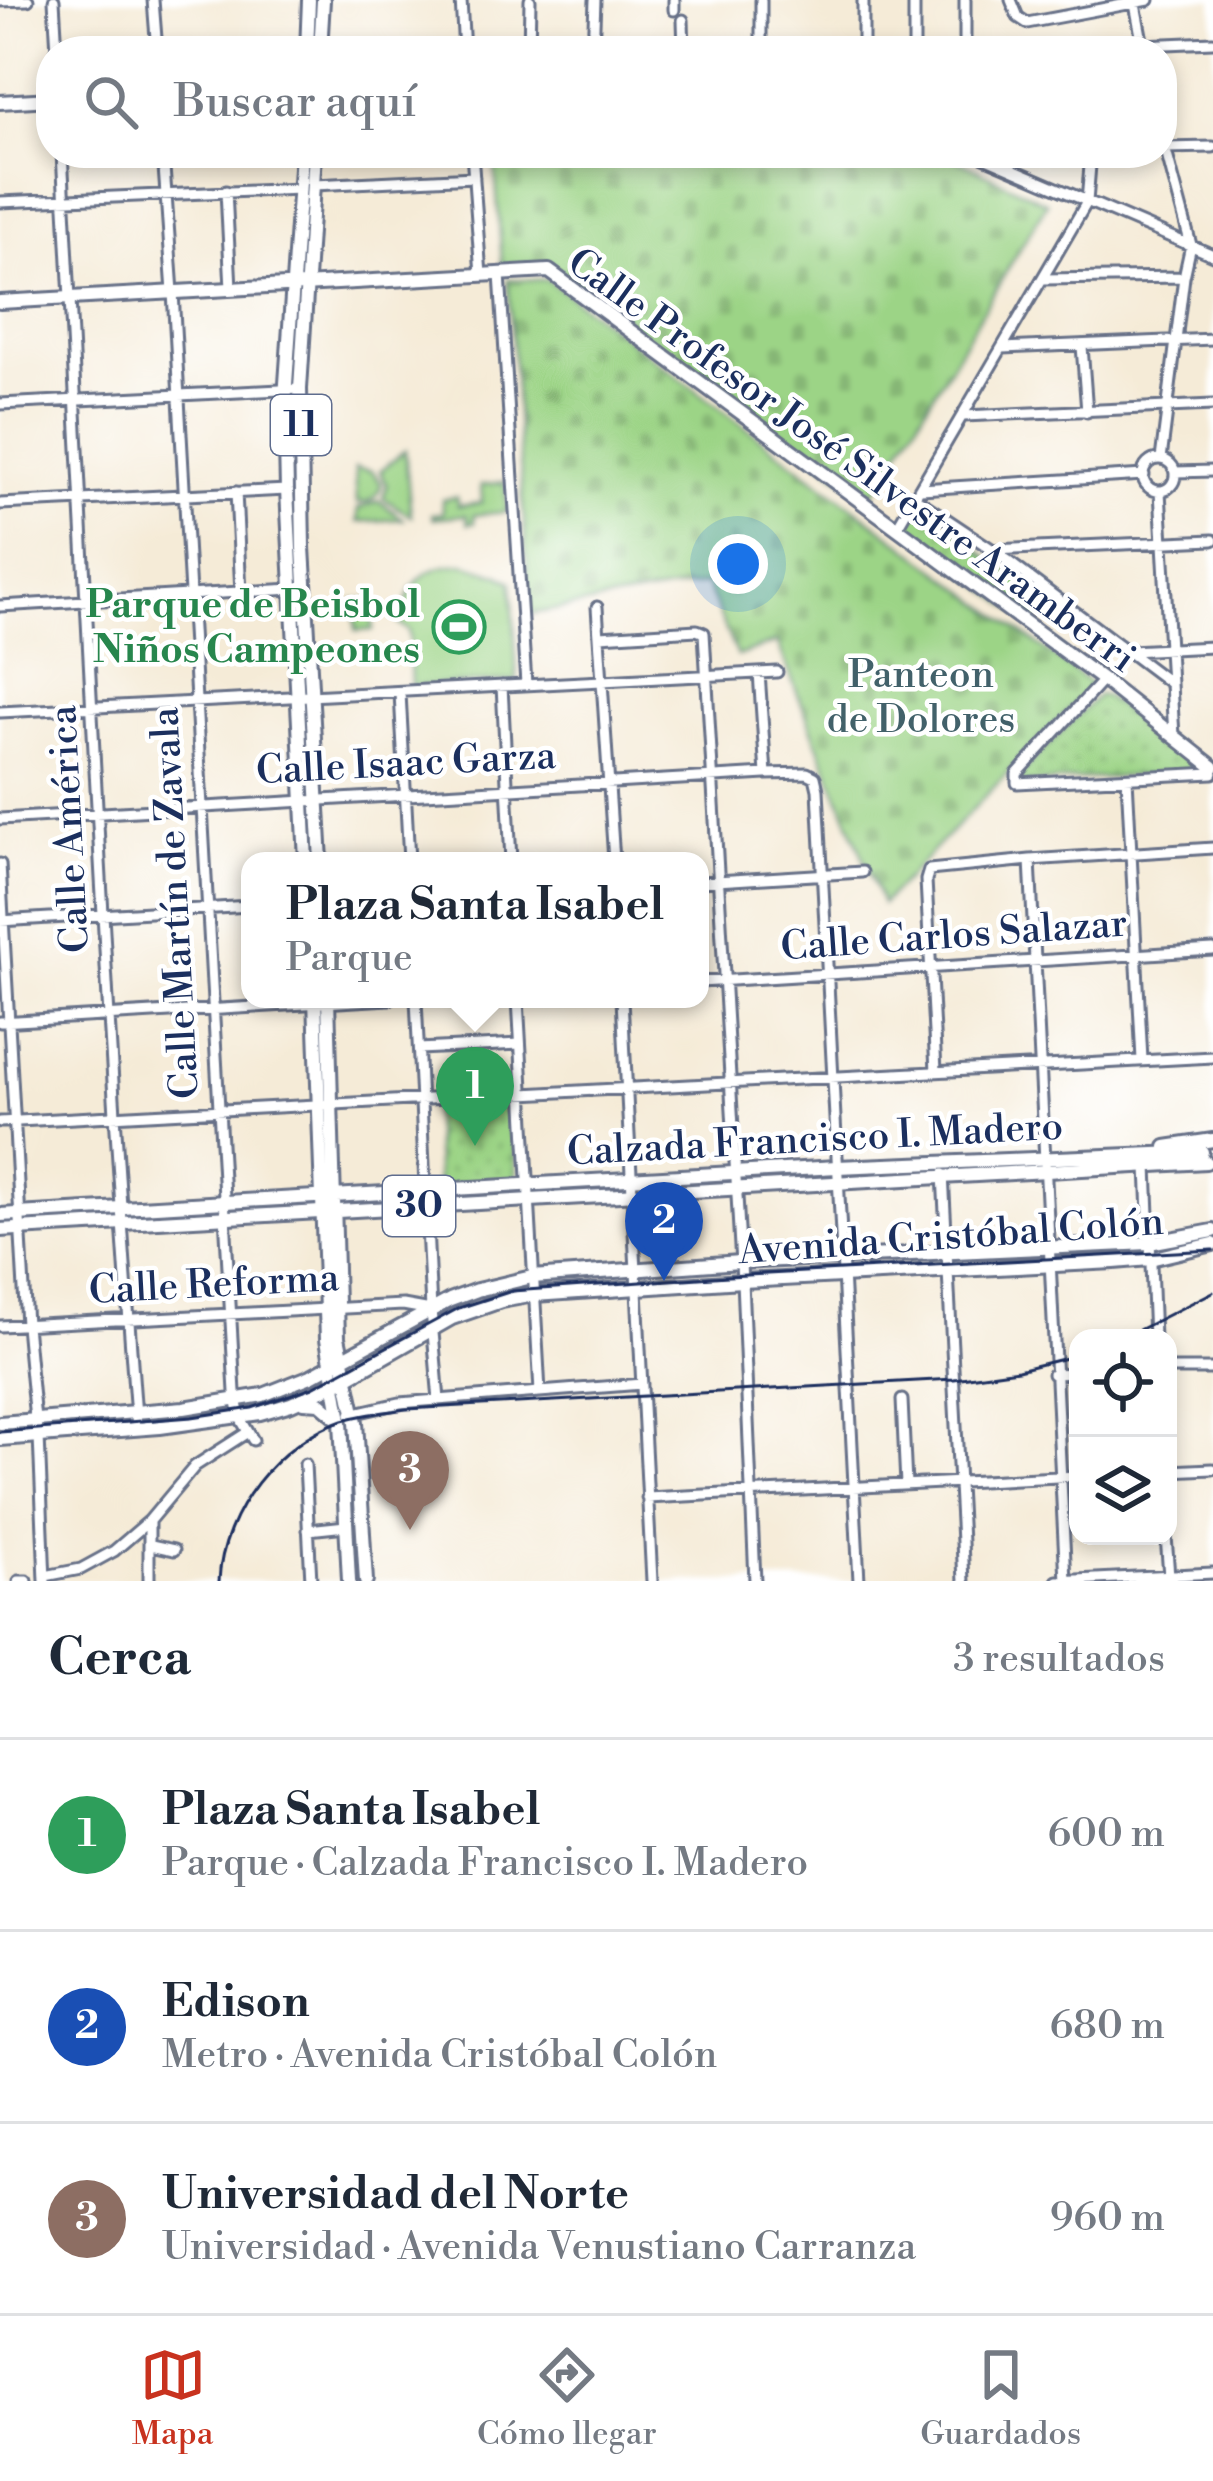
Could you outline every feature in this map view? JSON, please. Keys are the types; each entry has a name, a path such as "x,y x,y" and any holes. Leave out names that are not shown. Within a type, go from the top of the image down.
{"main road":[{"path":"308,36 309,0"},
{"path":"321,36 323,0"},
{"path":"0,102 36,100"},
{"name":"11","path":"304,168 307,187"},
{"name":"11","path":"305,852 287,490 311,168"},
{"name":"Calle Profesor José Silvestre Aramberri","path":"0,302 543,270 555,274 1103,680 1213,770"},
{"path":"306,309 341,284"},
{"name":"11","path":"301,285 306,309 293,389 321,852"},
{"path":"322,1008 332,1309 327,1339 338,1362 348,1417 366,1581"},
{"path":"1151,1160 1173,1145 1213,1140"},
{"name":"Calzada Francisco I. Madero","path":"1151,1160 1207,1161"},
{"name":"Calzada Francisco I. Madero","path":"0,1215 20,1221 837,1174 1207,1161"},
{"name":"Calzada Francisco I. Madero","path":"0,1230 20,1221"},
{"name":"Avenida Cristóbal Colón","path":"0,1423 236,1401 286,1387 477,1290 532,1276 1149,1243 1213,1231"},
{"name":"Avenida Cristóbal Colón","path":"0,1439 240,1418 291,1404 432,1329 486,1306 534,1295 1150,1259 1213,1244"},
{"path":"291,1404 320,1403 348,1417"},
{"path":"348,1417 350,1581"}],"street":[{"path":"0,1 28,0"},
{"path":"54,0 56,36"},
{"path":"153,0 157,36"},
{"path":"461,0 463,36"},
{"path":"529,36 530,0"},
{"path":"594,36 595,0"},
{"path":"761,0 761,36"},
{"path":"863,0 863,36"},
{"path":"914,0 914,36"},
{"path":"965,0 965,36"},
{"path":"1011,0 1018,17 1027,23 1149,0"},
{"path":"1135,4 1142,36"},
{"path":"682,20 683,36"},
{"path":"1027,23 1028,36"},
{"path":"1177,45 1213,42"},
{"path":"1177,145 1213,147"},
{"name":"Calle América","path":"63,168 137,1429"},
{"name":"Calle Martín de Zavala","path":"149,1521 195,1466 250,1436 236,1401 229,1314 164,168"},
{"path":"473,168 481,275"},
{"path":"1010,168 1213,255"},
{"path":"897,527 1087,202 1090,168"},
{"path":"1161,459 1191,245 1170,168"},
{"path":"0,202 474,177"},
{"path":"226,191 232,288"},
{"path":"1168,236 1179,235 1186,227"},
{"path":"500,274 526,684"},
{"path":"1043,279 1184,277"},
{"path":"1002,348 1213,339"},
{"path":"1082,346 1087,412"},
{"path":"0,404 293,389"},
{"path":"964,416 1213,405"},
{"path":"1160,491 1150,488 1144,475 1147,465 1161,459 1175,472"},
{"path":"1175,472 1213,471"},
{"path":"1160,491 1172,483 1175,472"},
{"path":"918,493 1144,475"},
{"path":"0,504 287,490"},
{"path":"1160,491 1174,736"},
{"path":"236,492 242,592"},
{"path":"918,493 1170,683"},
{"path":"993,550 1213,540"},
{"path":"0,606 292,589"},
{"path":"597,607 614,852"},
{"path":"600,636 704,633 755,1581"},
{"path":"1129,651 1213,646"},
{"path":"0,712 778,672"},
{"path":"759,673 766,774"},
{"path":"1103,680 1015,780 1020,784 1213,770"},
{"path":"502,686 511,852"},
{"path":"400,692 408,852"},
{"name":"Calle Isaac Garza","path":"0,819 807,773 815,777 818,790 822,875"},
{"path":"1127,778 1142,1060"},
{"path":"936,1071 926,874 934,868 1213,848"},
{"path":"1030,860 1063,1581 1213,1573"},
{"path":"0,864 4,1022 34,1420 39,1436 45,1578 96,1562 149,1521"},
{"path":"709,881 862,872"},
{"path":"822,875 859,1581"},
{"path":"2,921 241,906"},
{"name":"Calle Carlos Salazar","path":"709,982 1213,950"},
{"path":"4,1022 241,1008"},
{"path":"417,1008 430,1310 439,1400"},
{"path":"518,1008 540,1392"},
{"path":"623,1008 652,1581"},
{"path":"419,1049 520,1044"},
{"path":"0,1122 1213,1057"},
{"path":"1151,1160 1154,1329"},
{"path":"943,1169 964,1581"},
{"name":"Calle Reforma","path":"0,1326 403,1305 430,1310"},
{"path":"1177,1369 1213,1369"},
{"path":"1054,1374 1069,1373"},
{"path":"348,1417 400,1403 643,1384"},
{"path":"902,1400 906,1485"},
{"path":"305,1464 311,1581"},
{"path":"1177,1471 1213,1469"},
{"path":"647,1498 1069,1477"},
{"path":"149,1521 149,1581"},
{"path":"308,1530 346,1526"},
{"path":"151,1545 174,1550"},
{"path":"1167,1545 1169,1578"}],"green space":[{"path":"495,168 974,168 1047,203 871,499 548,263 502,264"},
{"name":"Panteon de Dolores","path":"508,279 548,280 1092,685 882,904 777,642 737,656 706,584 530,614"},
{"path":"405,450 411,516 383,498 387,484 380,471"},
{"path":"355,468 372,471 381,483 370,500 357,503"},
{"path":"505,482 507,512 474,515 474,523 468,524 466,515 433,518 432,514 443,513 442,499 456,497 458,506 482,503 481,485"},
{"path":"379,501 403,519 358,522 358,509"},
{"path":"917,504 1048,602 1033,624 906,529"},
{"name":"Parque de Beisbol Niños Campeones","path":"465,564 512,582 517,681 411,686 409,631 399,624 408,598 427,573"},
{"path":"372,599 373,630 356,631 354,600"},
{"path":"1098,695 1201,771 1020,784 1017,777"},
{"path":"513,1106 517,1182 437,1186 433,1110"}],"railway":[{"path":"0,1432 252,1408 313,1387 459,1308 512,1291 1213,1250"},
{"path":"1141,1329 1213,1292"},
{"path":"219,1581 230,1530 258,1483 297,1445 351,1418 407,1409 954,1379 1069,1357"}],"place":[{"name":"Parque de Beisbol Niños Campeones","path":"459,627"},
{"name":"Plaza Santa Isabel","path":"475,1146"},
{"name":"Edison","path":"664,1281"},
{"name":"Universidad del Norte","path":"410,1530"}]}
